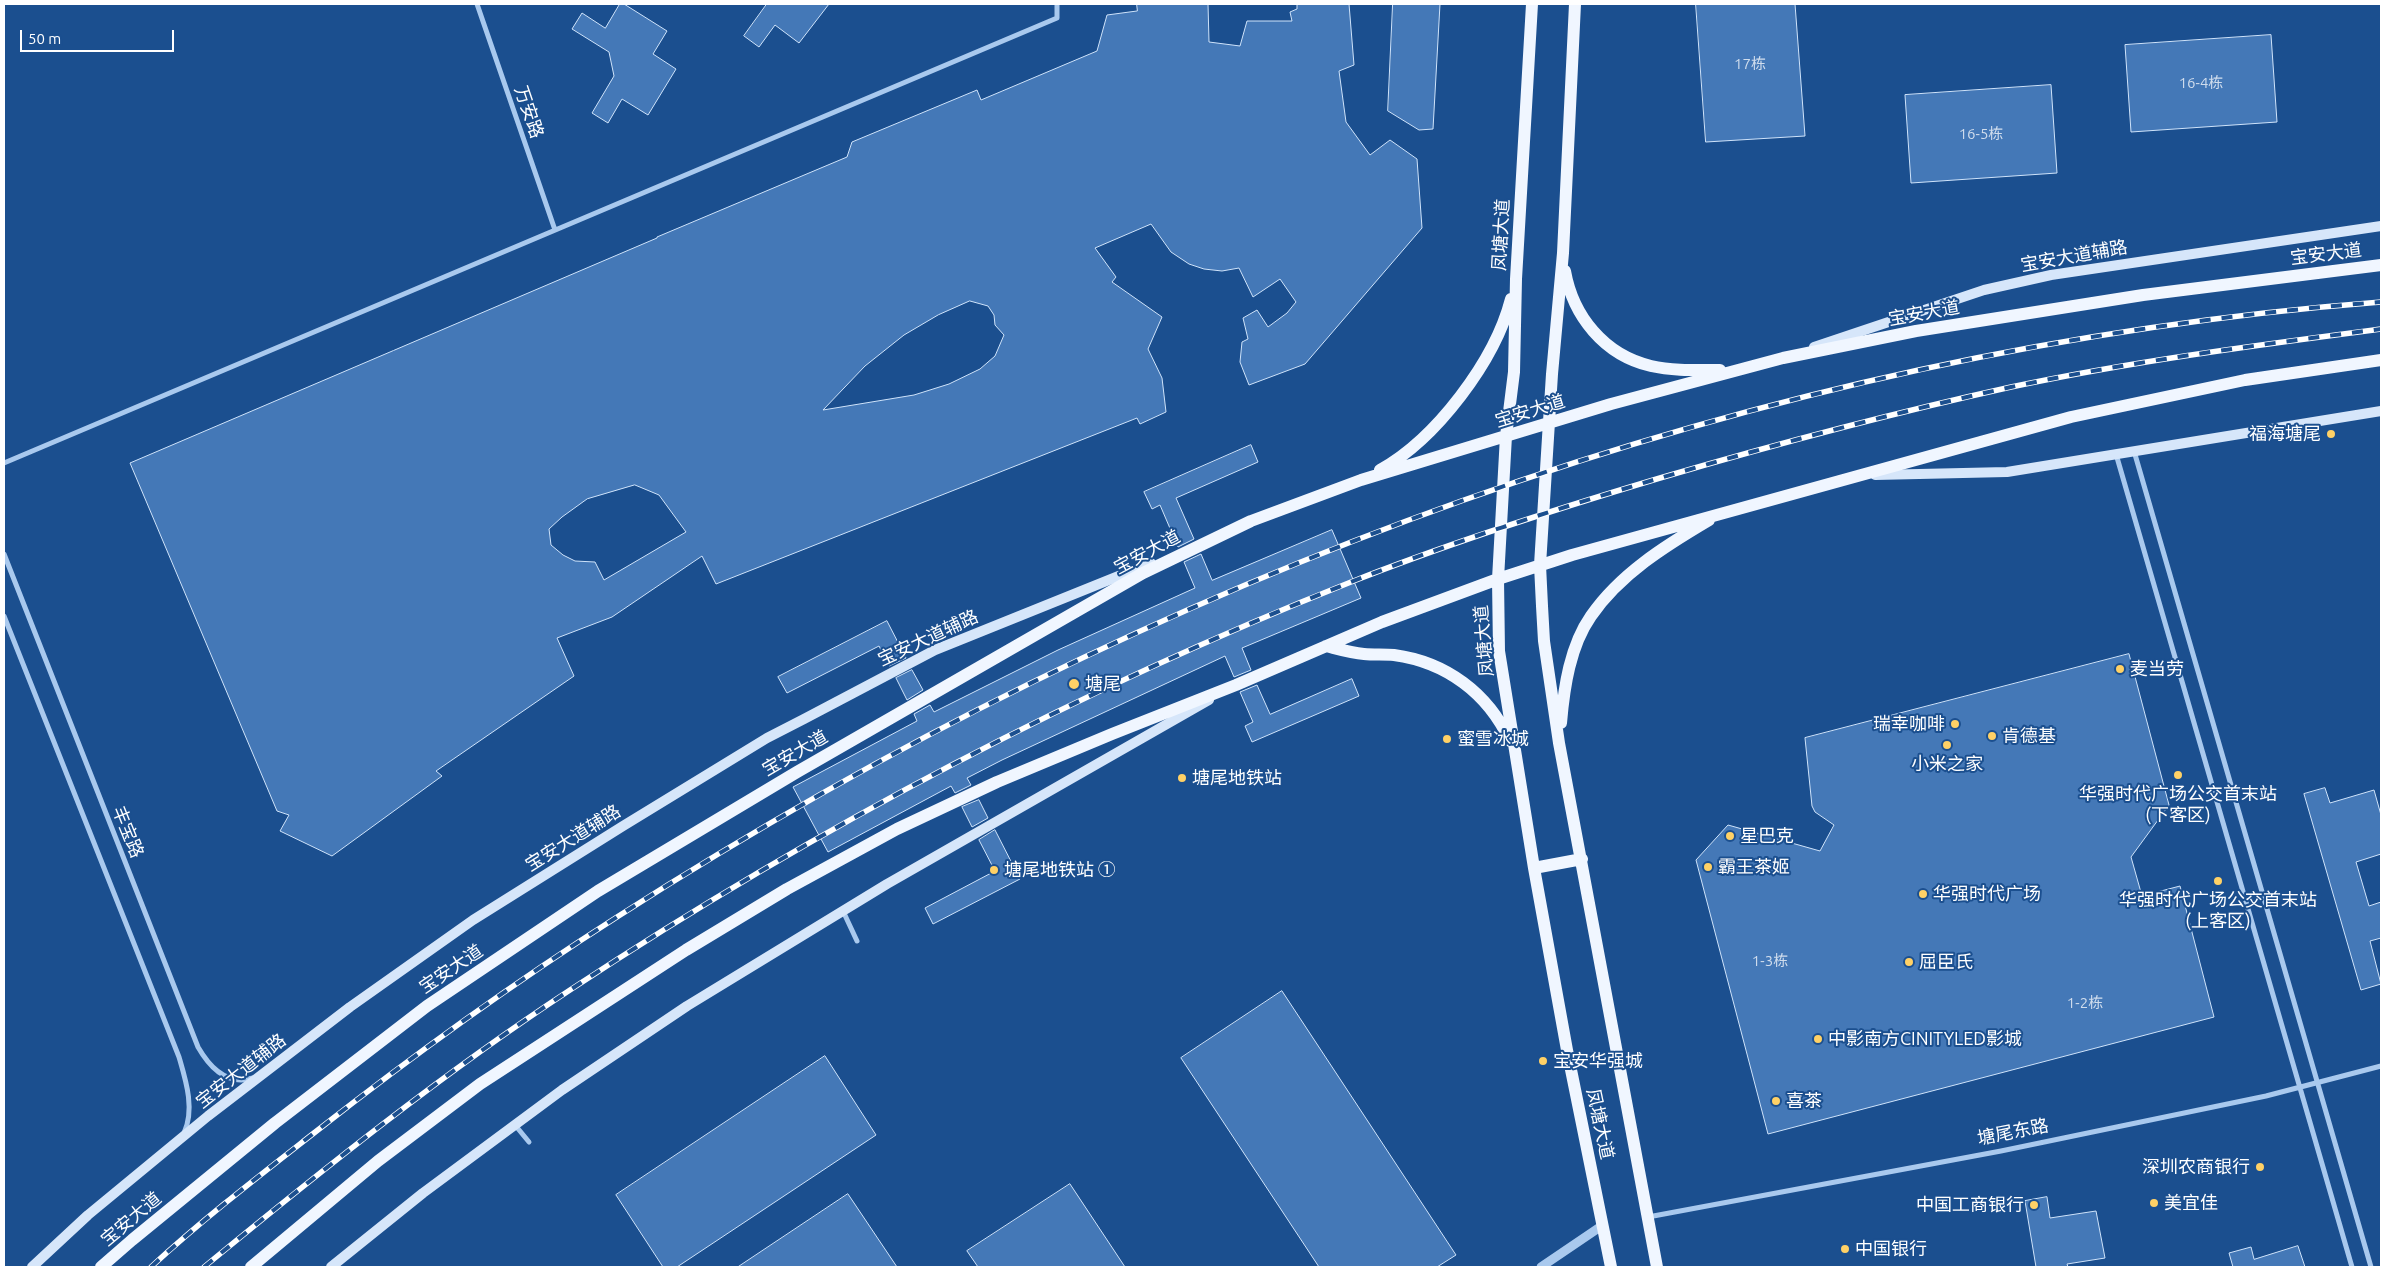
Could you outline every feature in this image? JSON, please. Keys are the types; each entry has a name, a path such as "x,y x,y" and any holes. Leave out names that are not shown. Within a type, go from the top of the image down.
{"main road":[{"name":"凤塘大道","path":"1532,4 1516,280 1514,372 1506,436 1498,579 1499,651 1534,868 1567,1050 1611,1267"},
{"name":"凤塘大道","path":"1575,4 1563,253 1548,423 1540,565 1544,642 1559,742 1657,1267"},
{"name":"宝安大道辅路","path":"1783,358 1935,305 2003,286 2099,268 2381,226"},
{"path":"1563,253 1569,290 1581,317 1593,332 1613,348 1650,366 1678,370 1735,370"},
{"name":"宝安大道","path":"101,1267 275,1123 427,1006 598,891 796,772 1143,573 1251,521 1361,480 1548,423 1783,358 1916,331 2144,295 2381,265"},
{"path":"1361,480 1384,468 1418,441 1466,388 1492,349 1501,328 1516,280"},
{"path":"251,1267 378,1160 480,1084 686,950 787,889 897,829 997,782 1236,685 1382,622 1540,565 1724,511 2071,417 2245,380 2381,360"},
{"path":"1859,475 2007,472 2381,410"},
{"path":"1559,742 1566,683 1575,650 1590,617 1618,584 1634,570 1682,536 1724,511"},
{"name":"宝安大道辅路","path":"32,1267 88,1215 182,1138 350,1007 473,920 767,738 935,650 1199,545"},
{"path":"1326,646 1362,654 1393,655 1423,661 1452,674 1475,692 1491,709 1505,730 1516,755"},
{"path":"331,1267 423,1193 515,1124 687,1006 843,911 1236,685"},
{"path":"1534,868 1582,860"}],"street":[{"name":"万安路","path":"478,4 555,230"},
{"path":"4,463 1057,18 1057,4"},
{"path":"2134,451 2371,1267"},
{"path":"2116,454 2352,1267"},
{"name":"丰宝路","path":"4,554 198,1047 206,1061 226,1077 236,1080 260,1076"},
{"name":"丰宝路","path":"4,616 179,1057 188,1095 189,1113 188,1126 182,1138"},
{"path":"843,911 857,941"},
{"name":"塘尾东路","path":"1648,1217 2001,1151 2318,1084 2381,1066"},
{"path":"515,1124 529,1142"},
{"path":"1541,1267 1603,1226"}],"building":[{"path":"620,4 624,4 667,31 653,54 676,69 648,115 622,99 608,123 592,113 614,76 609,52 572,29 582,13 605,28"},
{"path":"767,4 829,4 799,43 775,25 759,47 744,36"},
{"path":"1137,4 1208,4 1209,42 1240,46 1247,21 1292,21 1290,12 1297,9 1297,4 1349,4 1354,65 1339,71 1346,122 1370,155 1390,140 1417,159 1422,228 1305,364 1249,385 1240,362 1242,342 1248,339 1243,318 1257,310 1268,327 1287,313 1296,302 1280,279 1253,297 1239,268 1222,271 1204,269 1189,264 1171,252 1151,224 1095,248 1116,277 1112,282 1162,317 1148,349 1162,378 1166,412 1140,424 1137,418 716,584 702,556 612,617 557,638 574,676 436,771 442,776 332,856 280,831 289,815 277,811 130,463 847,157 852,142 977,90 981,100 1097,51 1107,15 1137,11","holes":["970,301 988,306 994,315 995,325 1004,335 995,356 980,369 949,384 914,395 823,410 865,366 904,335 938,315","635,485 659,495 686,532 604,580 595,562 575,561 563,555 551,545 549,529 587,499"]},
{"path":"1393,4 1440,4 1433,129 1419,130 1388,111"},
{"path":"1696,4 1795,4 1805,136 1706,142"},
{"path":"2271,35 2277,122 2131,132 2125,45"},
{"path":"2051,85 2057,173 1911,183 1905,95"},
{"path":"1251,445 1258,462 1176,498 1194,539 1178,547 1160,505 1152,509 1144,492"},
{"path":"1332,530 1361,598 1242,648 1251,670 1234,677 1225,656 1002,760 967,778 971,785 955,793 951,786 828,852 793,787 917,721 914,714 930,705 934,712 1058,650 1195,588 1184,562 1201,554 1212,580"},
{"path":"887,621 906,658 889,666 879,646 787,693 778,677"},
{"name":"华强时代广场","path":"2129,654 2169,805 2131,857 2142,896 2180,886 2214,1017 1768,1134 1696,860 1728,825 1820,851 1834,825 1815,812 1812,806 1805,738"},
{"path":"912,670 923,690 907,700 896,678"},
{"path":"1352,679 1359,696 1252,742 1245,726 1253,722 1240,692 1257,685 1270,714"},
{"path":"2325,788 2330,803 2374,790 2381,815 2381,854 2356,862 2369,906 2381,902 2381,938 2370,941 2381,984 2361,990 2304,794"},
{"path":"979,800 988,818 972,827 962,807"},
{"path":"995,830 1020,879 933,924 925,908 995,871 979,840"},
{"path":"1282,991 1456,1255 1437,1267 1319,1267 1181,1058"},
{"path":"825,1056 876,1135 677,1267 663,1267 616,1195"},
{"path":"1070,1184 1125,1267 978,1267 967,1251"},
{"path":"848,1194 897,1267 738,1267"},
{"path":"2047,1197 2050,1218 2096,1211 2105,1258 2067,1264 2068,1267 2036,1267 2025,1201"},
{"path":"2298,1246 2305,1267 2233,1267 2229,1253 2251,1247 2254,1259"}],"railway":[{"path":"151,1267 231,1198 388,1076 501,994 617,917 818,796 1027,685 1242,587 1462,501 1687,429 1915,371 2147,328 2381,302"},
{"path":"204,1267 338,1159 475,1055 570,990 663,930 853,818 950,766 1049,716 1249,624 1389,567 1504,527 1660,478 1835,429 2011,387 2103,369 2196,354 2381,329"}],"place":[{"name":"福海塘尾","path":"2331,434"},
{"name":"麦当劳","path":"2120,669"},
{"name":"塘尾","path":"1074,684"},
{"name":"瑞幸咖啡","path":"1955,724"},
{"name":"肯德基","path":"1992,736"},
{"name":"蜜雪冰城","path":"1447,739"},
{"name":"小米之家","path":"1947,745"},
{"name":"华强时代广场公交首末站 (下客区)","path":"2178,775"},
{"name":"塘尾地铁站","path":"1182,778"},
{"name":"星巴克","path":"1730,836"},
{"name":"霸王茶姬","path":"1708,867"},
{"name":"塘尾地铁站 ①","path":"994,870"},
{"name":"华强时代广场公交首末站 (上客区)","path":"2218,881"},
{"name":"华强时代广场","path":"1923,894"},
{"name":"屈臣氏","path":"1909,962"},
{"name":"中影南方CINITYLED影城","path":"1818,1039"},
{"name":"宝安华强城","path":"1543,1061"},
{"name":"喜茶","path":"1776,1101"},
{"name":"深圳农商银行","path":"2260,1167"},
{"name":"美宜佳","path":"2154,1203"},
{"name":"中国工商银行","path":"2034,1205"},
{"name":"中国银行","path":"1845,1249"}]}
